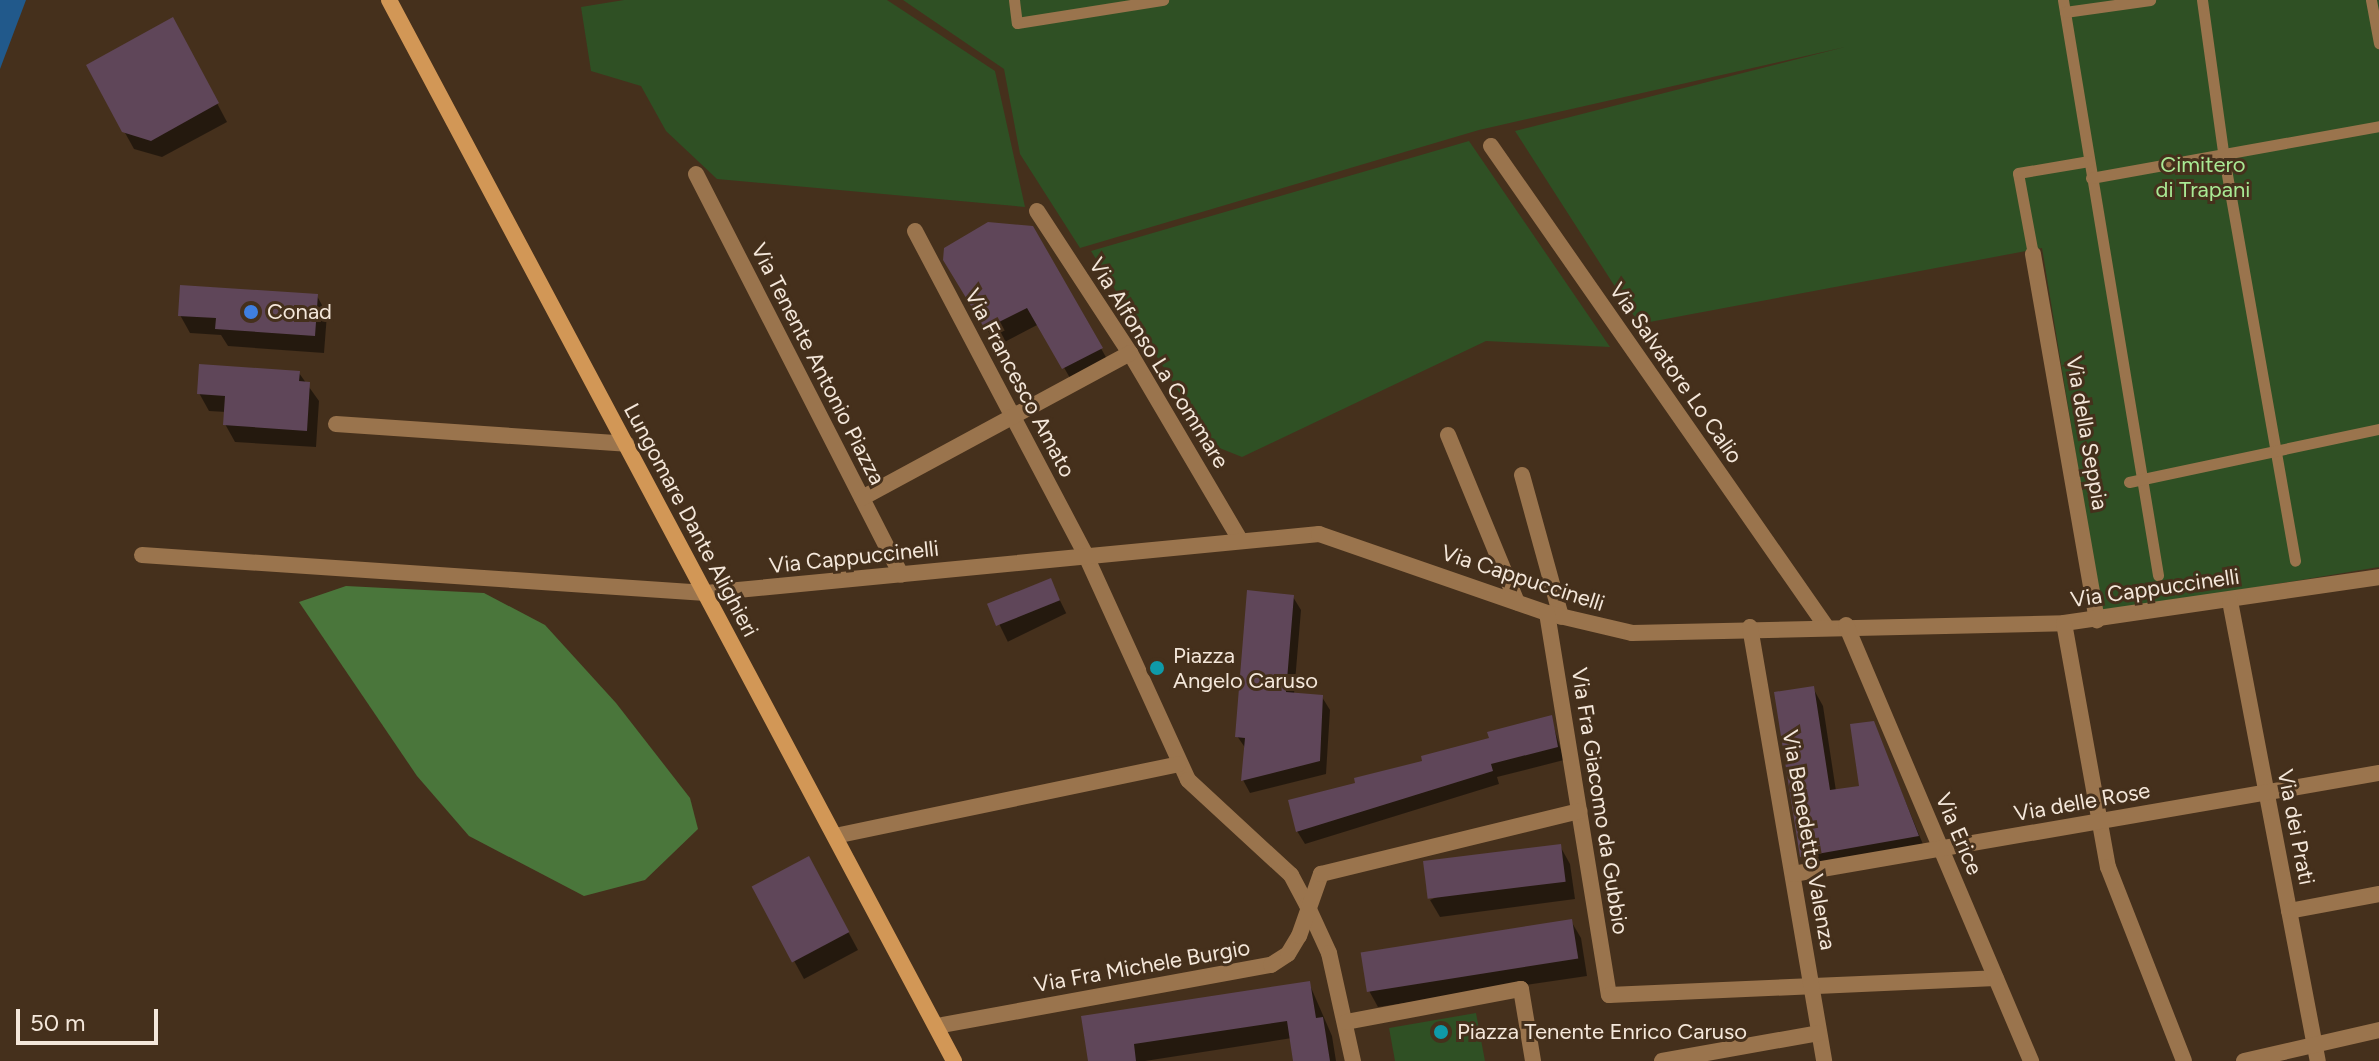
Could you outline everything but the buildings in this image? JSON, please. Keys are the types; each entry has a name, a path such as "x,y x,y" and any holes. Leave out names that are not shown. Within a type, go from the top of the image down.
{"main road":[{"name":"Lungomare Dante Alighieri","path":"389,0 954,1061"}],"street":[{"name":"Via Salvatore Lo Calio","path":"1491,146 1825,625"},
{"name":"Via Tenente Antonio Piazza","path":"696,174 901,575"},
{"name":"Via Alfonso La Commare","path":"1037,211 1130,353 1240,540"},
{"name":"Via Francesco Amato","path":"915,231 1086,556 1179,764"},
{"name":"Via della Seppia","path":"2033,254 2097,620"},
{"path":"862,498 1130,353"},
{"path":"336,424 626,444"},
{"path":"1448,435 1517,602"},
{"name":"Via Fra Giacomo da Gubbio","path":"1522,475 1554,615 1579,811 1609,995 1812,986"},
{"name":"Via Cappuccinelli","path":"142,555 706,593 1319,534 1554,615 1632,633 1825,625 2064,623 2379,577"},
{"name":"Via dei Prati","path":"2230,601 2316,1053"},
{"path":"2064,623 2108,867 2184,1061"},
{"name":"Via Erice","path":"1846,625 2031,1061"},
{"name":"Via Benedetto Valenza","path":"1750,627 1824,1061"},
{"path":"835,836 1179,764 1188,780 1291,875 1329,953 1353,1061"},
{"name":"Via delle Rose","path":"1793,874 2379,773"},
{"name":"Via Fra Michele Burgio","path":"937,1026 1271,965 1294,945 1321,874 1579,811"},
{"path":"2289,911 2379,894"},
{"path":"1812,986 1996,978"},
{"path":"1346,1022 1521,989 1533,1061"},
{"path":"2244,1061 2316,1053 2379,1030"},
{"path":"1662,1061 1819,1033"}],"lane":[{"path":"1014,0 1017,23 1163,0"},
{"path":"2150,0 2064,6 2158,575"},
{"path":"2202,0 2223,152 2295,561"},
{"path":"2371,0 2379,43"},
{"path":"2091,178 2379,126"},
{"path":"2033,254 2018,173 2089,161"},
{"path":"2129,482 2379,429"}],"green space":[{"path":"624,0 887,0 995,71 1025,207 717,179 666,131 641,86 591,71 581,7"},
{"name":"Cimitero di Trapani","path":"903,0 2379,0 2379,567 2102,613 2042,248 1639,324 1515,131 1845,47 1479,130 1080,248 1020,154 1004,69"},
{"path":"1469,141 1610,347 1486,341 1242,457 1212,445 1091,251"},
{"path":"346,586 484,593 545,625 616,703 690,798 698,829 645,880 584,896 469,836 417,776 299,602"},
{"path":"1476,1013 1485,1061 1395,1061 1389,1028"}],"water":[{"path":"0,0 26,0 0,69"}],"place":[{"name":"Conad","path":"251,312"},
{"name":"Piazza Angelo Caruso","path":"1157,668"},
{"name":"Piazza Tenente Enrico Caruso","path":"1441,1032"}]}
